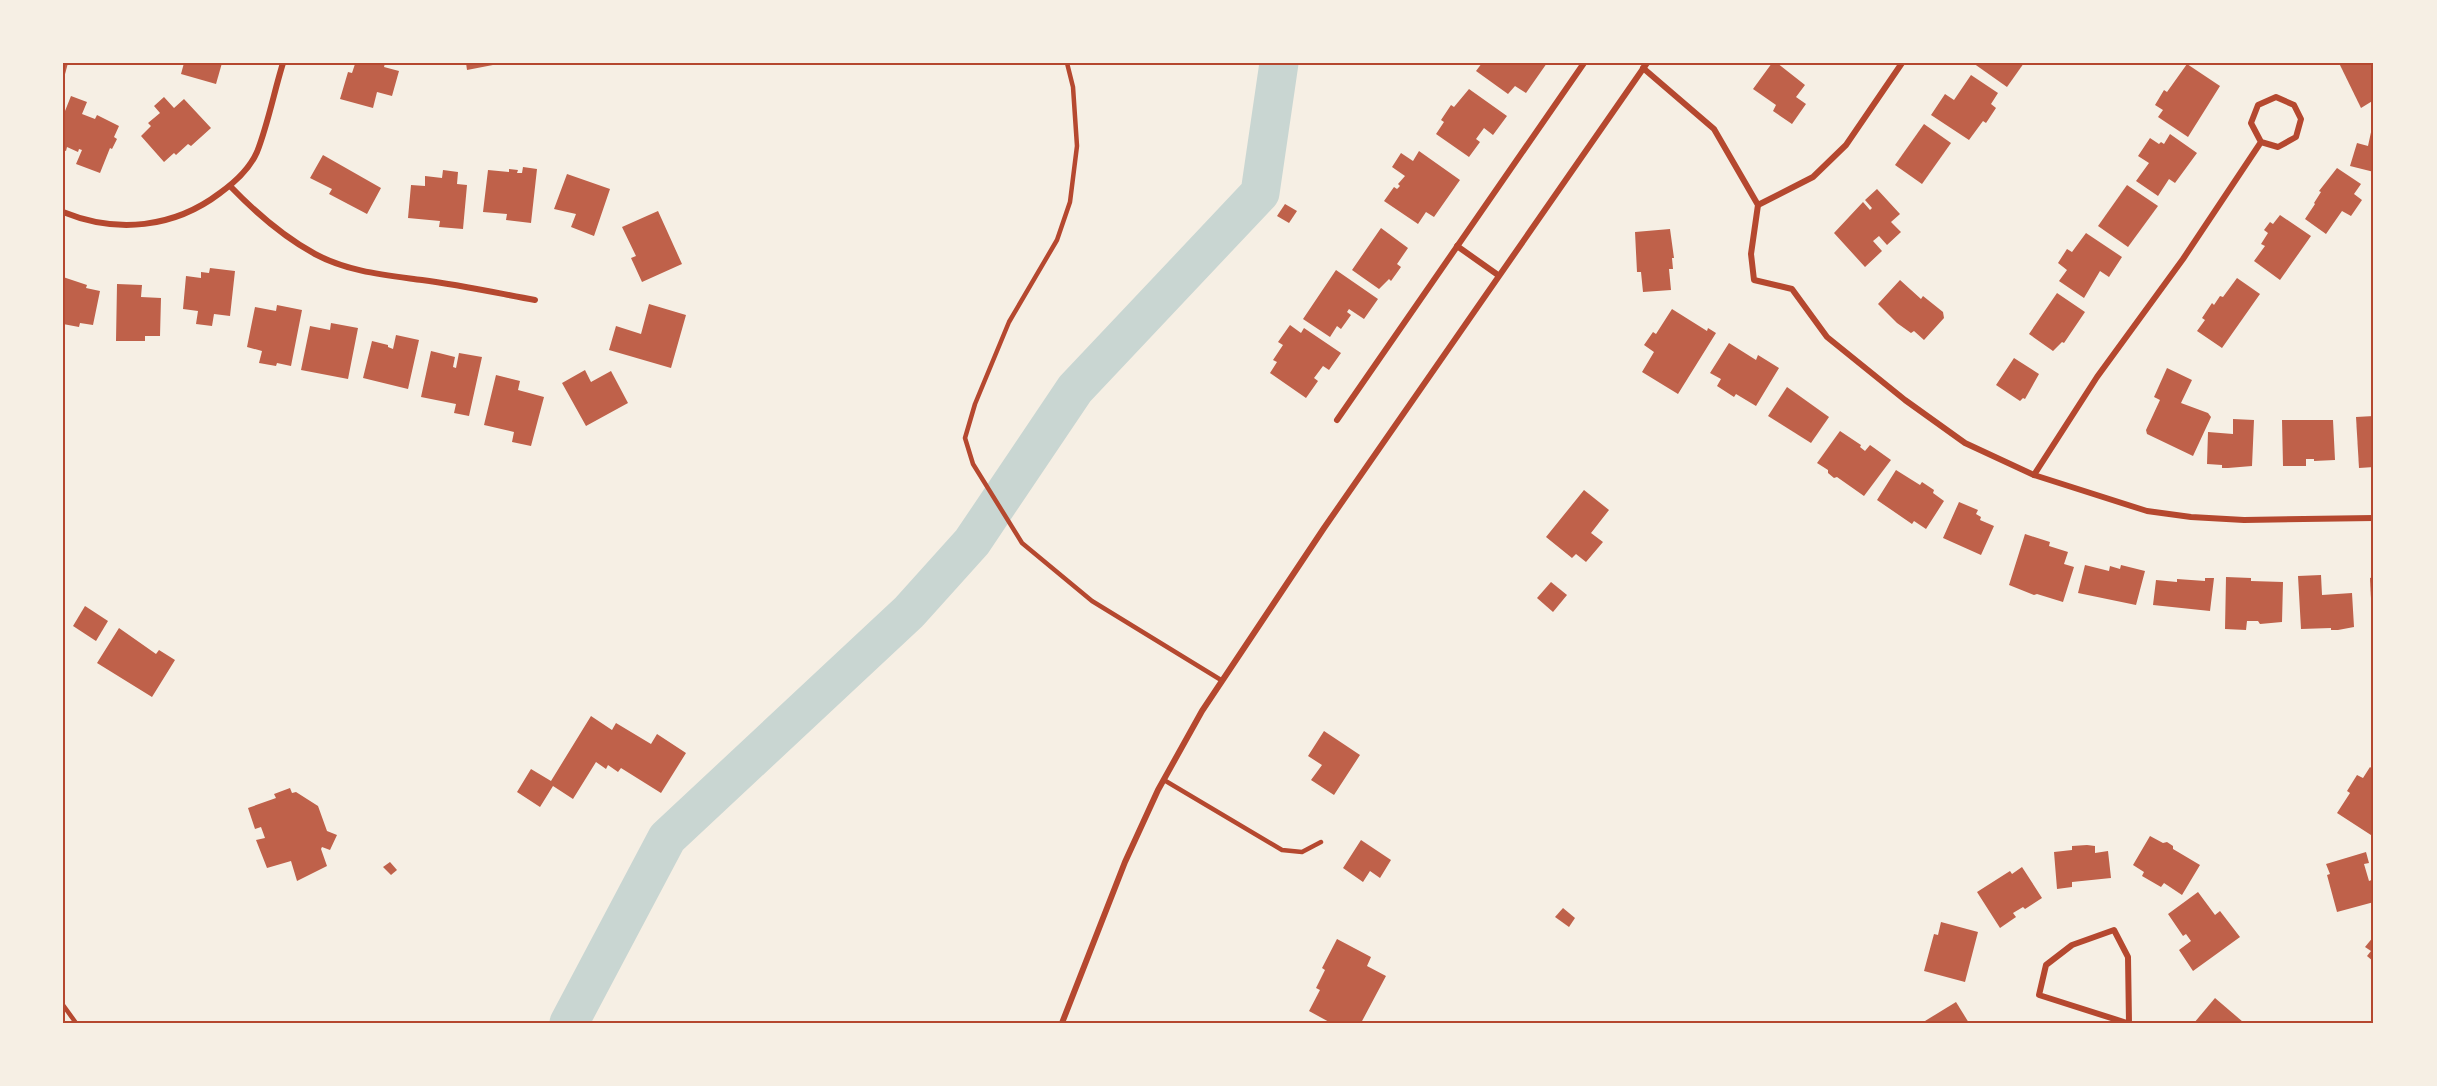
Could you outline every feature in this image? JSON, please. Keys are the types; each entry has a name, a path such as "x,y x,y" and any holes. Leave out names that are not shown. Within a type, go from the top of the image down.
{"street":[{"path":"63,212 105,224 131,226 157,223 183,216 206,204 230,186 256,153 283,63"},
{"path":"1337,420 1584,63"},
{"path":"1758,205 1813,177 1846,145 1902,63"},
{"path":"1062,1023 1125,862 1164,780 1221,680 1498,275 1645,65 1714,129 1758,205 1751,254 1755,280 1792,289 1827,337 1905,400 1965,444 2034,475 2147,511 2191,517 2244,520 2374,518"},
{"path":"2276,98 2294,105 2301,119 2296,137 2278,147 2261,142 2251,123 2258,105 2276,98"},
{"path":"2034,475 2097,377 2183,259 2261,142"},
{"path":"230,186 262,219 289,239 317,255 348,268 386,277 422,280 535,300"},
{"path":"1458,246 1498,275"},
{"path":"2114,930 2128,957 2128,1023 2039,995 2046,965 2073,945 2114,930"}],"lane":[{"path":"1067,63 1073,87 1077,146 1070,202 1057,240 1009,322 975,404 965,438 973,464 1022,543 1092,601 1221,680"},
{"path":"1164,780 1282,850 1302,852 1321,842"},
{"path":"63,1005 76,1023"}],"building":[{"path":"63,63 68,63 64,78 63,78"},
{"path":"184,63 222,63 216,84 181,74"},
{"path":"385,63 384,67 399,71 392,96 377,92 373,108 340,99 348,72 352,73 355,64"},
{"path":"466,63 498,63 498,64 467,70"},
{"path":"1482,63 1547,63 1526,93 1515,86 1508,94 1476,71"},
{"path":"1772,63 1777,63 1805,85 1796,97 1806,104 1792,124 1773,111 1776,105 1753,89"},
{"path":"1973,63 2024,63 2007,87"},
{"path":"2339,63 2374,63 2374,100 2361,108"},
{"path":"2187,64 2220,86 2188,137 2158,117 2163,110 2155,105 2164,90 2167,92"},
{"path":"1971,75 1998,93 1991,104 1996,108 1986,123 1983,121 1969,140 1931,115 1945,94 1954,100"},
{"path":"1469,89 1507,116 1493,135 1484,128 1476,139 1480,142 1469,157 1436,134 1444,122 1441,120 1451,105 1454,107"},
{"path":"71,96 87,102 82,114 95,119 97,115 119,126 114,137 117,139 112,149 110,148 100,173 76,164 82,150 79,149 78,152 67,147 66,151 63,150 63,116"},
{"path":"164,97 174,108 184,99 211,128 191,146 188,144 164,162 141,136 151,126 148,123 160,113 154,106"},
{"path":"2373,123 2374,172 2350,166 2357,143 2368,146"},
{"path":"1924,124 1951,143 1922,184 1895,165"},
{"path":"2170,134 2197,153 2175,183 2169,179 2158,196 2136,181 2149,163 2138,156 2150,138 2159,144 2161,142 2164,144"},
{"path":"1419,151 1460,180 1434,217 1426,212 1418,224 1384,201 1394,187 1397,189 1400,186 1398,184 1405,176 1392,167 1401,153 1413,161"},
{"path":"323,155 381,188 367,214 329,194 332,189 310,178"},
{"path":"523,167 537,169 531,223 506,220 507,214 483,212 488,170 509,172 509,169 522,173"},
{"path":"2337,168 2361,184 2354,194 2362,200 2351,216 2342,211 2326,234 2305,219 2321,192 2319,191"},
{"path":"443,170 458,172 457,184 467,185 463,229 439,227 440,221 408,218 411,185 425,186 425,176 442,178"},
{"path":"567,174 610,189 594,236 571,227 576,214 554,209"},
{"path":"2127,185 2158,206 2128,247 2098,226"},
{"path":"1877,189 1900,214 1891,222 1901,232 1887,245 1879,236 1873,241 1882,251 1865,267 1834,233 1863,202 1870,210 1872,208 1865,200"},
{"path":"1285,204 1297,211 1289,223 1277,216"},
{"path":"658,211 682,264 642,282 631,258 636,256 622,227"},
{"path":"2280,215 2311,236 2280,280 2254,261 2265,246 2261,244 2268,233 2264,230"},
{"path":"1381,228 1408,248 1397,264 1401,267 1391,281 1389,279 1379,289 1352,270"},
{"path":"1670,229 1674,258 1672,258 1673,269 1669,269 1671,290 1643,292 1641,272 1637,272 1635,232"},
{"path":"2086,233 2122,257 2109,277 2100,271 2084,298 2059,281 2067,270 2058,263 2067,249 2072,252"},
{"path":"210,268 235,271 230,316 214,314 212,326 196,324 198,311 183,309 186,276 201,278 201,272 209,273"},
{"path":"1336,270 1378,299 1364,319 1349,309 1347,312 1351,315 1341,329 1337,326 1330,337 1303,319"},
{"path":"63,277 87,285 86,288 100,291 93,325 80,323 79,327 63,324"},
{"path":"2237,278 2260,294 2222,348 2197,331 2205,320 2202,318 2212,303 2214,305 2220,296 2223,297"},
{"path":"1900,280 1921,299 1923,296 1943,312 1944,318 1924,340 1914,331 1911,333 1897,323 1878,304"},
{"path":"117,284 142,285 141,297 161,298 160,336 145,336 145,341 116,341"},
{"path":"2057,293 2085,312 2064,343 2062,342 2053,351 2029,334"},
{"path":"649,304 686,315 671,368 609,350 616,326 641,334"},
{"path":"277,305 302,310 291,366 259,363 262,351 247,347 255,307 276,311"},
{"path":"1672,309 1707,331 1708,328 1716,333 1678,394 1642,372 1654,352 1644,345 1653,332 1656,334"},
{"path":"331,323 358,328 348,379 301,370 310,326 330,330"},
{"path":"1290,325 1301,333 1304,328 1341,353 1329,370 1323,366 1314,378 1318,381 1306,398 1270,373 1277,362 1273,360 1283,345 1278,342"},
{"path":"396,335 419,340 408,389 363,378 372,341 388,345 393,349"},
{"path":"1729,343 1756,360 1758,355 1779,368 1756,406 1736,394 1734,397 1717,386 1721,379 1710,373"},
{"path":"431,351 455,357 453,367 456,368 459,353 482,357 469,416 454,413 456,404 421,397"},
{"path":"2014,358 2039,374 2025,399 2020,401 1996,385"},
{"path":"2167,368 2192,380 2181,403 2208,413 2211,417 2193,456 2147,434 2146,430 2160,400 2154,397"},
{"path":"585,370 591,382 611,371 628,403 586,426 562,383"},
{"path":"496,375 520,381 518,390 544,397 531,446 512,442 514,432 484,425"},
{"path":"1787,387 1829,417 1811,443 1768,416"},
{"path":"2374,416 2374,467 2359,468 2356,417"},
{"path":"2233,419 2254,420 2252,466 2222,468 2222,465 2207,464 2208,432 2233,434"},
{"path":"2282,420 2333,420 2335,460 2306,459 2306,466 2283,466"},
{"path":"1840,431 1861,445 1860,447 1865,451 1870,445 1891,460 1864,496 1837,477 1834,478 1828,470 1817,463"},
{"path":"1896,470 1920,485 1922,482 1944,501 1926,529 1914,521 1912,524 1877,500"},
{"path":"1584,490 1609,510 1591,533 1603,542 1586,562 1576,554 1572,558 1546,537"},
{"path":"1959,502 1978,510 1976,514 1981,517 1980,520 1994,526 1981,555 1943,538"},
{"path":"2025,534 2050,542 2049,546 2068,552 2064,564 2074,567 2063,602 2034,595 2009,585"},
{"path":"2085,565 2109,571 2110,566 2120,569 2121,565 2145,571 2136,605 2078,593"},
{"path":"2321,575 2322,595 2352,593 2354,627 2338,630 2331,630 2331,628 2301,629 2298,576"},
{"path":"2226,577 2251,578 2251,581 2283,582 2282,622 2260,624 2258,621 2247,621 2246,630 2225,629"},
{"path":"2374,577 2374,619 2372,619 2370,578"},
{"path":"2205,578 2214,578 2210,611 2153,605 2156,580 2205,581"},
{"path":"1551,582 1567,595 1553,612 1537,598"},
{"path":"85,606 108,621 96,641 73,626"},
{"path":"119,628 156,654 159,650 175,660 152,697 97,663"},
{"path":"591,716 612,730 616,723 651,744 657,734 686,753 661,793 621,768 618,772 608,765 606,769 596,762 573,799 553,786 540,807 517,792 531,769 551,781"},
{"path":"1324,731 1360,755 1334,795 1311,780 1322,765 1308,756"},
{"path":"2370,767 2374,770 2374,837 2337,813 2350,793 2347,791 2357,775 2363,778"},
{"path":"290,788 292,793 296,792 318,806 327,831 337,835 330,850 322,847 321,849 327,866 297,881 291,861 267,868 256,840 265,838 261,827 255,829 248,808 276,798 274,794"},
{"path":"2150,836 2163,843 2167,842 2173,846 2173,849 2200,865 2182,895 2164,883 2161,887 2142,876 2144,872 2133,865"},
{"path":"1361,840 1391,860 1380,878 1370,871 1363,882 1343,868"},
{"path":"2072,846 2095,846 2095,853 2108,851 2111,878 2072,882 2072,887 2057,889 2054,852 2072,850"},
{"path":"2366,852 2369,863 2364,864 2369,881 2374,879 2374,902 2337,912 2326,864"},
{"path":"390,862 397,870 391,875 383,867"},
{"path":"2022,867 2042,898 2025,909 2023,907 2013,913 2016,917 2000,928 1977,892 2010,871 2012,874"},
{"path":"2198,892 2215,915 2220,911 2240,937 2193,971 2179,950 2191,941 2186,934 2183,936 2168,914"},
{"path":"1563,908 1575,918 1569,927 1555,917"},
{"path":"1941,922 1978,932 1965,982 1924,971 1934,934 1938,935"},
{"path":"2374,936 2374,962 2367,956 2371,951 2365,947"},
{"path":"1337,939 1371,957 1367,966 1386,976 1361,1023 1331,1023 1309,1011 1320,990 1316,988 1325,970 1322,968"},
{"path":"2215,998 2243,1022 2194,1023"},
{"path":"1956,1002 1969,1023 1926,1023 1925,1021"}],"waterway":[{"path":"569,1023 667,838 909,612 972,542 1075,389 1260,193 1279,63"}]}
